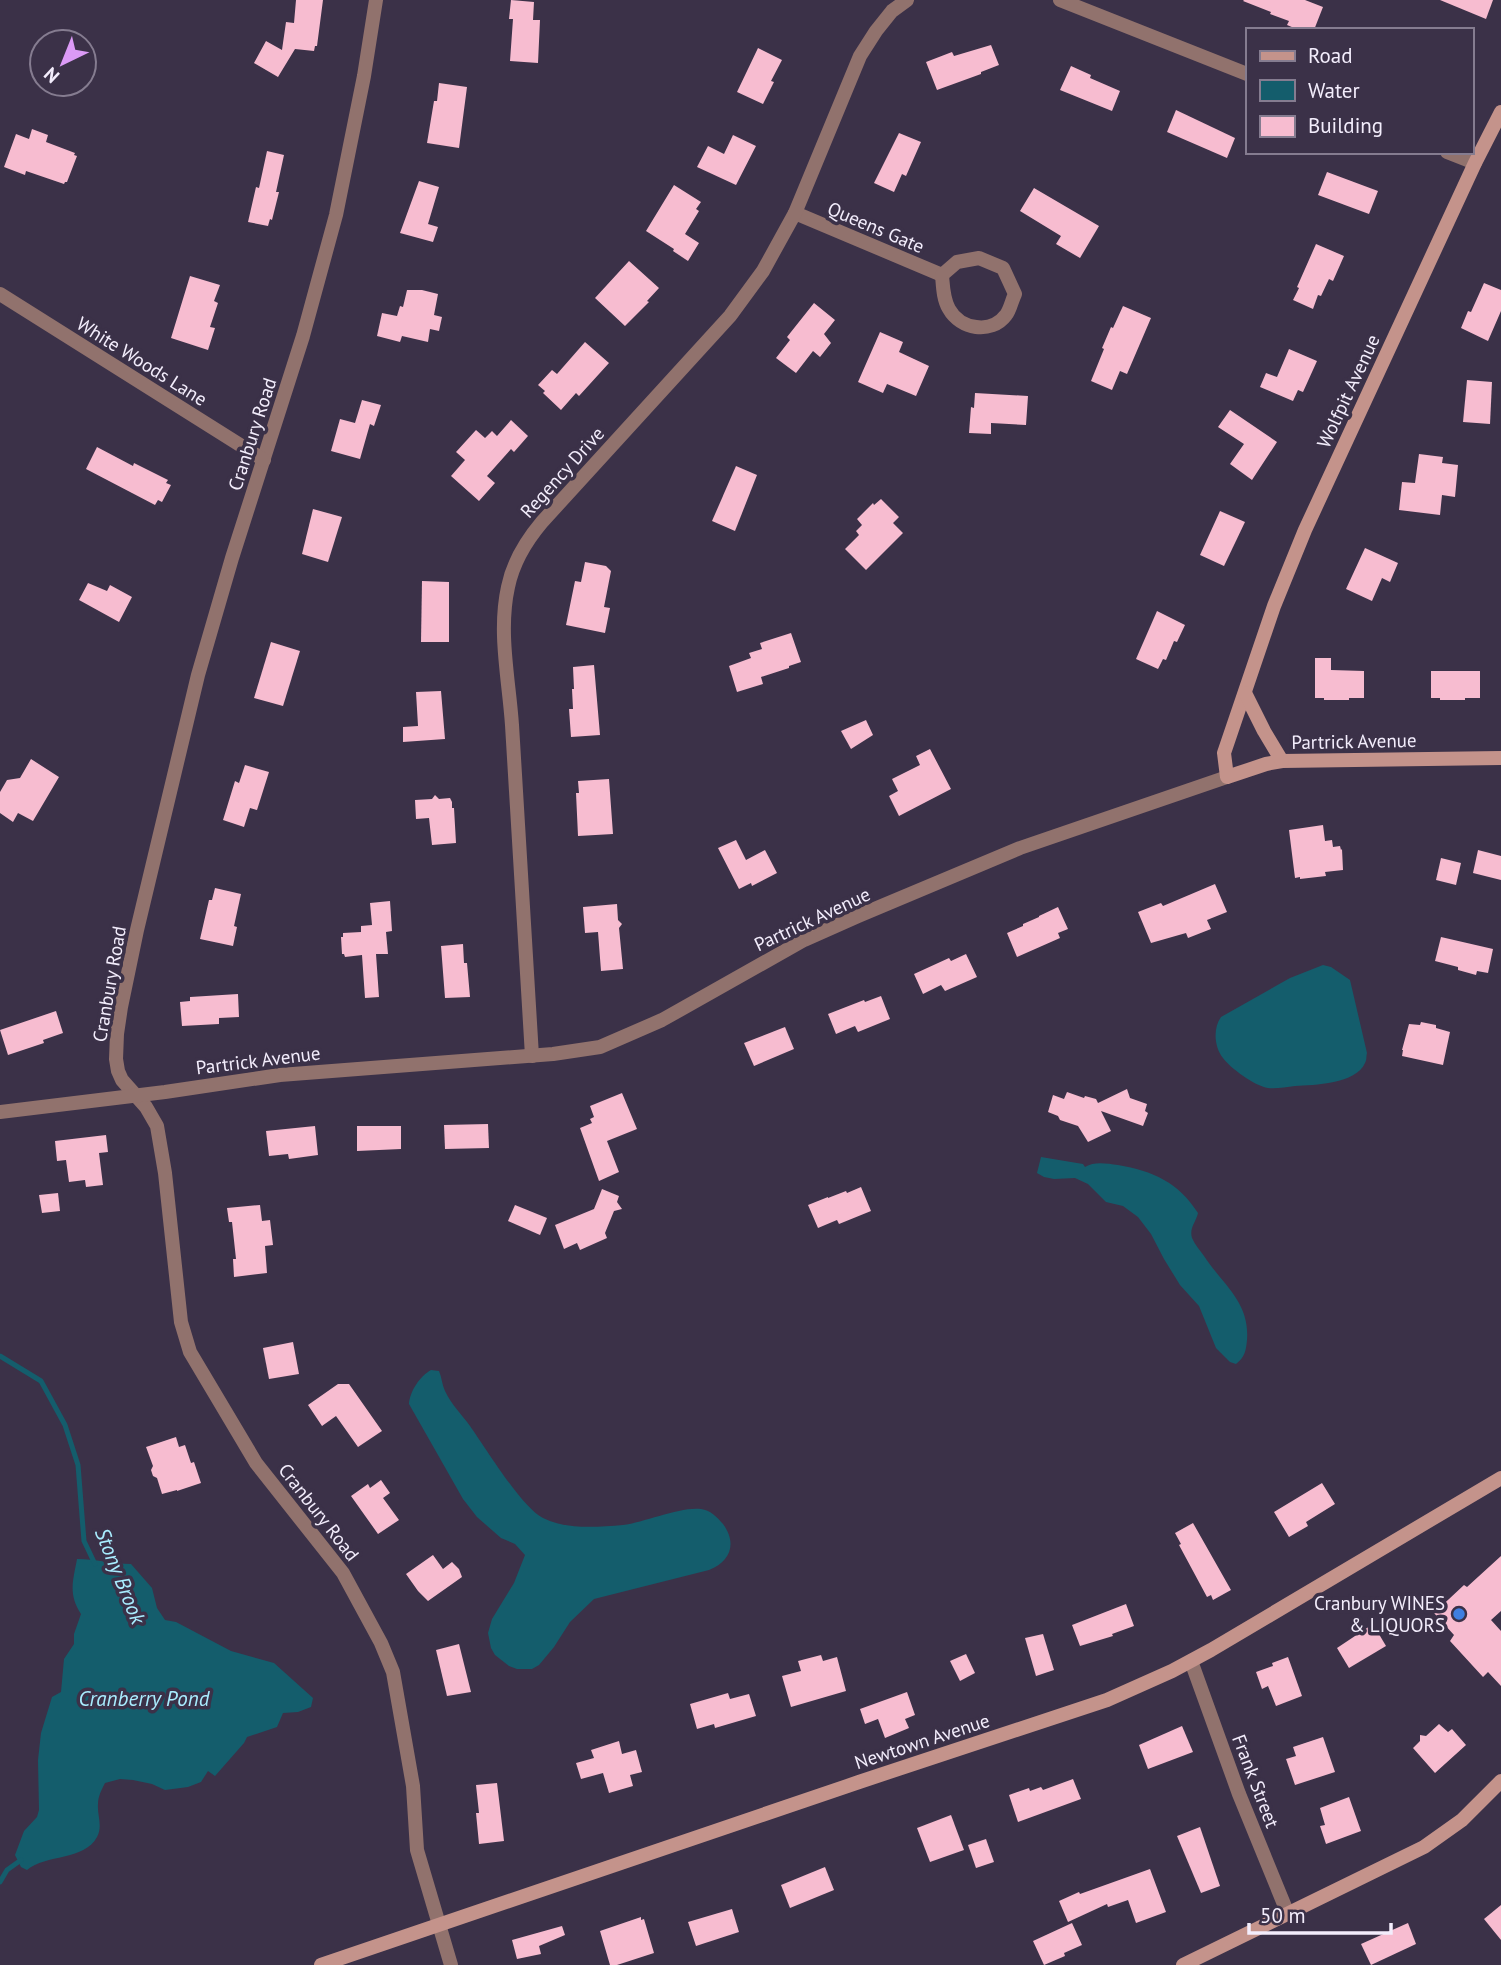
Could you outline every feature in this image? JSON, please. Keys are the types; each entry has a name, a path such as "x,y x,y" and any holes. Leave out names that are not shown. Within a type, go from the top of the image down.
{"street":[{"name":"Cranbury Road","path":"376,0 364,76 336,215 303,336 232,558 198,675 126,984 117,1034 116,1059 117,1071 122,1080 146,1107 157,1125 165,1173 181,1322 190,1352 256,1463 343,1573 381,1643 393,1672 413,1786 417,1850 451,1965"},
{"name":"Regency Drive","path":"532,1056 511,701 504,635 508,587 515,563 542,522 730,316 763,271 795,213 860,56 892,11 906,0"},
{"path":"1060,0 1246,74"},
{"name":"Wolfpit Avenue","path":"1227,777 1224,753 1274,606 1305,530 1501,112"},
{"path":"1452,154 1475,163"},
{"name":"Queens Gate","path":"795,213 942,275"},
{"path":"979,258 1003,268 1015,294 1006,316 988,328 969,326 950,311 944,296 942,275 957,262 979,258"},
{"name":"White Woods Lane","path":"0,294 264,460"},
{"path":"1245,693 1282,761"},
{"name":"Partrick Avenue","path":"0,1112 136,1096 280,1074 532,1056 600,1047 686,1007 804,940 858,916 1031,844 1266,764 1282,761 1501,758"},
{"name":"Newtown Avenue","path":"321,1965 439,1923 1079,1710 1134,1689 1191,1661 1501,1478"},
{"name":"Frank Street","path":"1191,1661 1239,1794 1288,1914"},
{"path":"1183,1965 1408,1856 1435,1840 1473,1810 1501,1781"}],"water":[{"path":"1323,965 1331,967 1350,980 1367,1053 1366,1062 1360,1070 1334,1082 1271,1088 1256,1084 1231,1067 1220,1054 1216,1043 1217,1026 1221,1017 1290,978"},
{"path":"1041,1157 1083,1164 1085,1167 1101,1163 1131,1168 1164,1180 1182,1193 1198,1213 1191,1231 1193,1241 1234,1295 1244,1315 1247,1344 1245,1353 1236,1364 1230,1362 1216,1348 1199,1306 1180,1285 1151,1234 1138,1217 1123,1206 1106,1202 1088,1184 1075,1178 1054,1179 1037,1173"},
{"path":"431,1370 439,1371 444,1389 453,1405 515,1490 534,1512 543,1518 572,1526 603,1526 623,1525 684,1510 704,1510 716,1516 727,1531 731,1545 727,1556 709,1570 594,1599 570,1622 539,1665 532,1669 509,1666 495,1655 488,1633 492,1619 514,1583 525,1555 515,1544 501,1538 477,1517 463,1499 409,1404 416,1384"},
{"name":"Cranberry Pond","path":"77,1559 131,1564 152,1588 157,1608 165,1620 176,1622 231,1651 274,1663 313,1698 311,1707 298,1712 283,1713 277,1727 247,1737 215,1776 208,1771 201,1782 165,1790 133,1780 120,1779 105,1783 98,1801 99,1833 91,1845 74,1854 44,1861 27,1870 21,1867 15,1855 24,1831 37,1817 39,1810 38,1760 41,1733 52,1697 61,1692 64,1659 74,1644 74,1634 81,1614 73,1594"}],"building":[{"path":"296,0 323,0 317,46 314,51 295,49 278,77 254,63 266,41 282,50 286,22 294,23"},
{"path":"511,0 534,2 533,20 540,20 538,63 510,61 513,19 509,19"},
{"path":"1305,0 1323,7 1315,28 1294,28 1287,25 1289,21 1243,1"},
{"path":"1440,0 1493,0 1486,19"},
{"path":"991,45 999,65 937,90 926,62 952,52 954,56"},
{"path":"758,48 782,60 763,104 737,92"},
{"path":"1071,66 1120,91 1112,111 1060,90"},
{"path":"439,83 467,87 459,148 427,143"},
{"path":"1176,110 1235,138 1227,158 1167,132"},
{"path":"32,129 48,135 46,142 77,156 64,184 26,171 25,175 4,167 16,134 29,139"},
{"path":"899,133 921,142 906,176 902,174 894,192 874,183"},
{"path":"733,135 756,146 736,185 697,167 708,146 724,154"},
{"path":"267,151 284,155 276,192 279,192 268,226 248,222"},
{"path":"1327,172 1378,191 1369,214 1318,195"},
{"path":"419,181 439,187 428,224 438,227 433,242 400,233"},
{"path":"674,185 701,202 696,209 699,211 685,234 699,243 688,261 646,231"},
{"path":"1034,188 1099,226 1080,258 1056,244 1061,236 1020,211"},
{"path":"1316,244 1344,256 1333,281 1329,279 1321,296 1318,295 1313,309 1293,300"},
{"path":"629,261 659,288 625,326 595,298"},
{"path":"190,276 220,285 214,301 218,303 210,327 215,328 208,350 171,338"},
{"path":"1484,283 1501,290 1501,311 1488,341 1461,328"},
{"path":"407,290 438,294 434,315 442,317 439,331 430,329 428,342 402,336 400,342 377,336 382,313 397,316 400,306 403,307"},
{"path":"814,303 835,320 824,334 831,343 820,357 813,351 796,373 776,358 790,340 787,337"},
{"path":"1123,306 1151,318 1127,374 1120,371 1112,390 1091,381 1104,349 1102,348"},
{"path":"880,332 903,342 899,352 929,366 916,396 887,384 883,393 858,382"},
{"path":"585,342 609,363 579,396 576,393 561,410 538,385 552,370 557,374"},
{"path":"1289,349 1317,361 1303,392 1298,390 1293,401 1260,387 1266,373 1277,377"},
{"path":"1467,380 1492,382 1490,424 1463,422"},
{"path":"975,393 1028,396 1026,425 991,423 991,434 969,433"},
{"path":"362,400 381,405 374,426 370,424 360,459 331,451 340,419 355,423"},
{"path":"1230,410 1277,442 1252,480 1230,464 1244,444 1218,427"},
{"path":"511,420 528,436 514,452 511,449 487,476 495,483 479,501 451,476 465,460 456,452 476,430 485,438 492,431 497,436"},
{"path":"97,447 168,480 166,483 171,485 162,502 158,500 155,505 86,469"},
{"path":"1419,454 1443,457 1442,463 1458,465 1455,497 1442,495 1440,515 1399,510 1402,482 1415,483"},
{"path":"736,466 757,475 735,531 712,521"},
{"path":"881,499 899,517 893,523 903,533 866,570 845,549 859,535 856,531 862,525 857,519"},
{"path":"313,509 342,517 328,562 302,554"},
{"path":"1220,511 1245,522 1224,566 1200,555"},
{"path":"1365,548 1398,563 1390,582 1382,578 1372,601 1346,589"},
{"path":"585,562 606,566 611,571 604,607 610,608 605,633 566,625 575,581 581,582"},
{"path":"422,581 449,582 449,642 421,642"},
{"path":"88,583 107,591 110,585 132,597 119,622 79,600"},
{"path":"1157,611 1185,625 1166,660 1163,659 1158,669 1136,659"},
{"path":"791,633 801,662 761,677 763,684 737,692 729,666 751,658 749,653 762,649 760,643"},
{"path":"271,642 300,651 283,706 254,698"},
{"path":"1315,658 1331,658 1331,670 1364,671 1364,698 1315,698"},
{"path":"594,665 600,735 571,737 569,709 573,709 573,667"},
{"path":"1431,671 1480,671 1480,698 1431,698"},
{"path":"441,691 445,739 403,742 403,727 418,726 416,692"},
{"path":"866,720 873,735 851,749 841,731"},
{"path":"930,749 951,789 899,816 889,796 898,791 892,779 920,765 916,756"},
{"path":"31,759 59,777 33,821 18,813 13,822 0,813 0,792 7,780 20,778"},
{"path":"245,765 269,772 257,810 250,808 244,827 223,820 235,781 239,783"},
{"path":"609,779 613,834 578,836 578,781"},
{"path":"435,795 439,799 450,798 452,802 456,843 432,845 429,818 416,819 415,800 432,799"},
{"path":"1323,825 1325,841 1332,840 1333,847 1340,846 1342,849 1343,870 1325,872 1326,876 1295,878 1289,830"},
{"path":"736,840 746,860 765,850 777,873 752,886 751,883 739,889 718,848"},
{"path":"1478,850 1501,856 1501,880 1473,873"},
{"path":"1441,858 1461,863 1456,885 1436,880"},
{"path":"1215,884 1227,912 1207,920 1211,929 1188,938 1186,933 1151,943 1138,912 1161,903 1163,906"},
{"path":"215,888 241,894 233,946 200,939 209,900 212,900"},
{"path":"390,901 392,931 386,932 388,954 376,954 379,997 365,998 362,955 345,957 342,954 341,937 343,933 361,932 361,926 372,925 370,903"},
{"path":"617,904 618,920 622,924 619,928 623,969 601,971 598,932 585,933 583,907"},
{"path":"1058,907 1068,929 1058,933 1060,938 1017,957 1007,933"},
{"path":"1441,937 1493,949 1488,973 1477,971 1476,975 1435,961"},
{"path":"463,944 470,997 445,998 441,946"},
{"path":"966,954 977,977 945,991 941,985 923,994 914,974 949,958 951,961"},
{"path":"238,994 239,1017 219,1018 219,1024 182,1026 180,1002 190,1001 190,997"},
{"path":"881,996 890,1019 858,1032 855,1026 836,1034 828,1014"},
{"path":"56,1011 63,1033 43,1040 44,1043 8,1055 0,1030"},
{"path":"1421,1022 1450,1032 1443,1065 1402,1056 1409,1024 1420,1025"},
{"path":"785,1027 794,1049 754,1066 744,1043"},
{"path":"1127,1089 1130,1098 1147,1104 1145,1111 1148,1113 1143,1126 1101,1111 1111,1131 1088,1142 1078,1126 1060,1120 1058,1116 1048,1112 1053,1095 1064,1099 1067,1092 1096,1099 1098,1103"},
{"path":"622,1093 637,1129 607,1141 619,1172 599,1181 580,1128 592,1123 590,1119 594,1117 590,1106"},
{"path":"488,1124 489,1148 445,1149 444,1125"},
{"path":"315,1126 318,1155 289,1159 288,1154 269,1156 266,1131"},
{"path":"357,1126 401,1126 401,1149 357,1151"},
{"path":"106,1135 108,1152 99,1153 103,1185 86,1187 85,1180 69,1182 66,1160 57,1161 55,1141"},
{"path":"861,1187 871,1211 839,1224 837,1220 818,1228 808,1205"},
{"path":"602,1189 619,1196 617,1202 622,1209 614,1211 605,1233 607,1238 580,1250 577,1243 564,1249 555,1225 594,1209"},
{"path":"58,1193 60,1211 42,1213 39,1195"},
{"path":"260,1205 262,1221 270,1220 273,1245 265,1246 267,1273 234,1277 233,1259 236,1259 232,1222 229,1222 227,1208"},
{"path":"515,1205 547,1218 540,1235 508,1221"},
{"path":"293,1342 299,1374 269,1379 263,1348"},
{"path":"338,1384 349,1384 382,1431 358,1447 336,1416 322,1426 308,1405"},
{"path":"176,1437 179,1447 185,1445 201,1483 162,1494 157,1478 153,1476 153,1466 146,1447"},
{"path":"381,1480 390,1493 383,1498 399,1520 378,1534 351,1496 368,1484 370,1488"},
{"path":"1322,1483 1335,1504 1306,1522 1308,1526 1289,1537 1274,1512"},
{"path":"1193,1523 1231,1590 1213,1600 1211,1595 1207,1597 1175,1533"},
{"path":"433,1555 443,1569 452,1562 462,1577 428,1601 406,1574"},
{"path":"1501,1556 1501,1611 1491,1620 1501,1631 1501,1686 1488,1672 1483,1677 1450,1641 1454,1635 1434,1613"},
{"path":"1126,1604 1134,1626 1080,1646 1072,1625"},
{"path":"1373,1624 1386,1646 1349,1668 1337,1648"},
{"path":"1043,1634 1054,1670 1036,1676 1025,1638"},
{"path":"459,1644 471,1692 447,1696 436,1650"},
{"path":"966,1654 975,1673 960,1681 950,1661"},
{"path":"821,1655 823,1661 837,1657 846,1691 791,1707 782,1676 801,1671 798,1661"},
{"path":"1288,1657 1302,1696 1276,1706 1268,1686 1262,1689 1256,1672"},
{"path":"907,1692 915,1715 905,1719 909,1728 885,1738 878,1719 865,1724 860,1709"},
{"path":"728,1693 730,1699 749,1694 756,1716 715,1728 714,1724 697,1729 690,1704"},
{"path":"1439,1724 1448,1732 1452,1729 1466,1745 1435,1773 1413,1748 1420,1741 1420,1735 1426,1736"},
{"path":"1182,1726 1193,1752 1148,1769 1139,1745"},
{"path":"1323,1737 1335,1772 1295,1785 1286,1759 1296,1756 1293,1747"},
{"path":"619,1741 622,1754 636,1750 642,1772 630,1775 633,1786 609,1793 603,1773 581,1779 576,1763 594,1758 591,1750"},
{"path":"1073,1779 1081,1799 1018,1822 1009,1795 1029,1788 1030,1791 1041,1787 1043,1790"},
{"path":"497,1783 504,1841 479,1844 476,1785"},
{"path":"1349,1797 1361,1831 1326,1844 1320,1826 1325,1825 1320,1808"},
{"path":"951,1815 964,1850 930,1862 917,1828"},
{"path":"1200,1827 1220,1886 1201,1893 1177,1836"},
{"path":"986,1839 994,1862 976,1868 968,1845"},
{"path":"825,1867 834,1890 790,1908 781,1885"},
{"path":"1150,1869 1166,1912 1136,1923 1128,1900 1108,1907 1107,1904 1068,1922 1059,1901"},
{"path":"1501,1905 1501,1940 1484,1919"},
{"path":"732,1909 739,1932 696,1946 688,1922"},
{"path":"641,1917 641,1920 644,1919 654,1953 610,1965 600,1931"},
{"path":"1072,1923 1082,1945 1044,1965 1033,1941"},
{"path":"1408,1923 1416,1944 1371,1965 1361,1944"},
{"path":"562,1926 565,1935 539,1946 541,1954 517,1959 512,1940"}],"waterway":[{"name":"Stony Brook","path":"0,1356 41,1381 65,1425 78,1465 84,1541 95,1564"},
{"name":"Stony Brook","path":"0,1882 7,1870 21,1860"}],"place":[{"name":"Cranbury WINES & LIQUORS","path":"1459,1614"}]}
